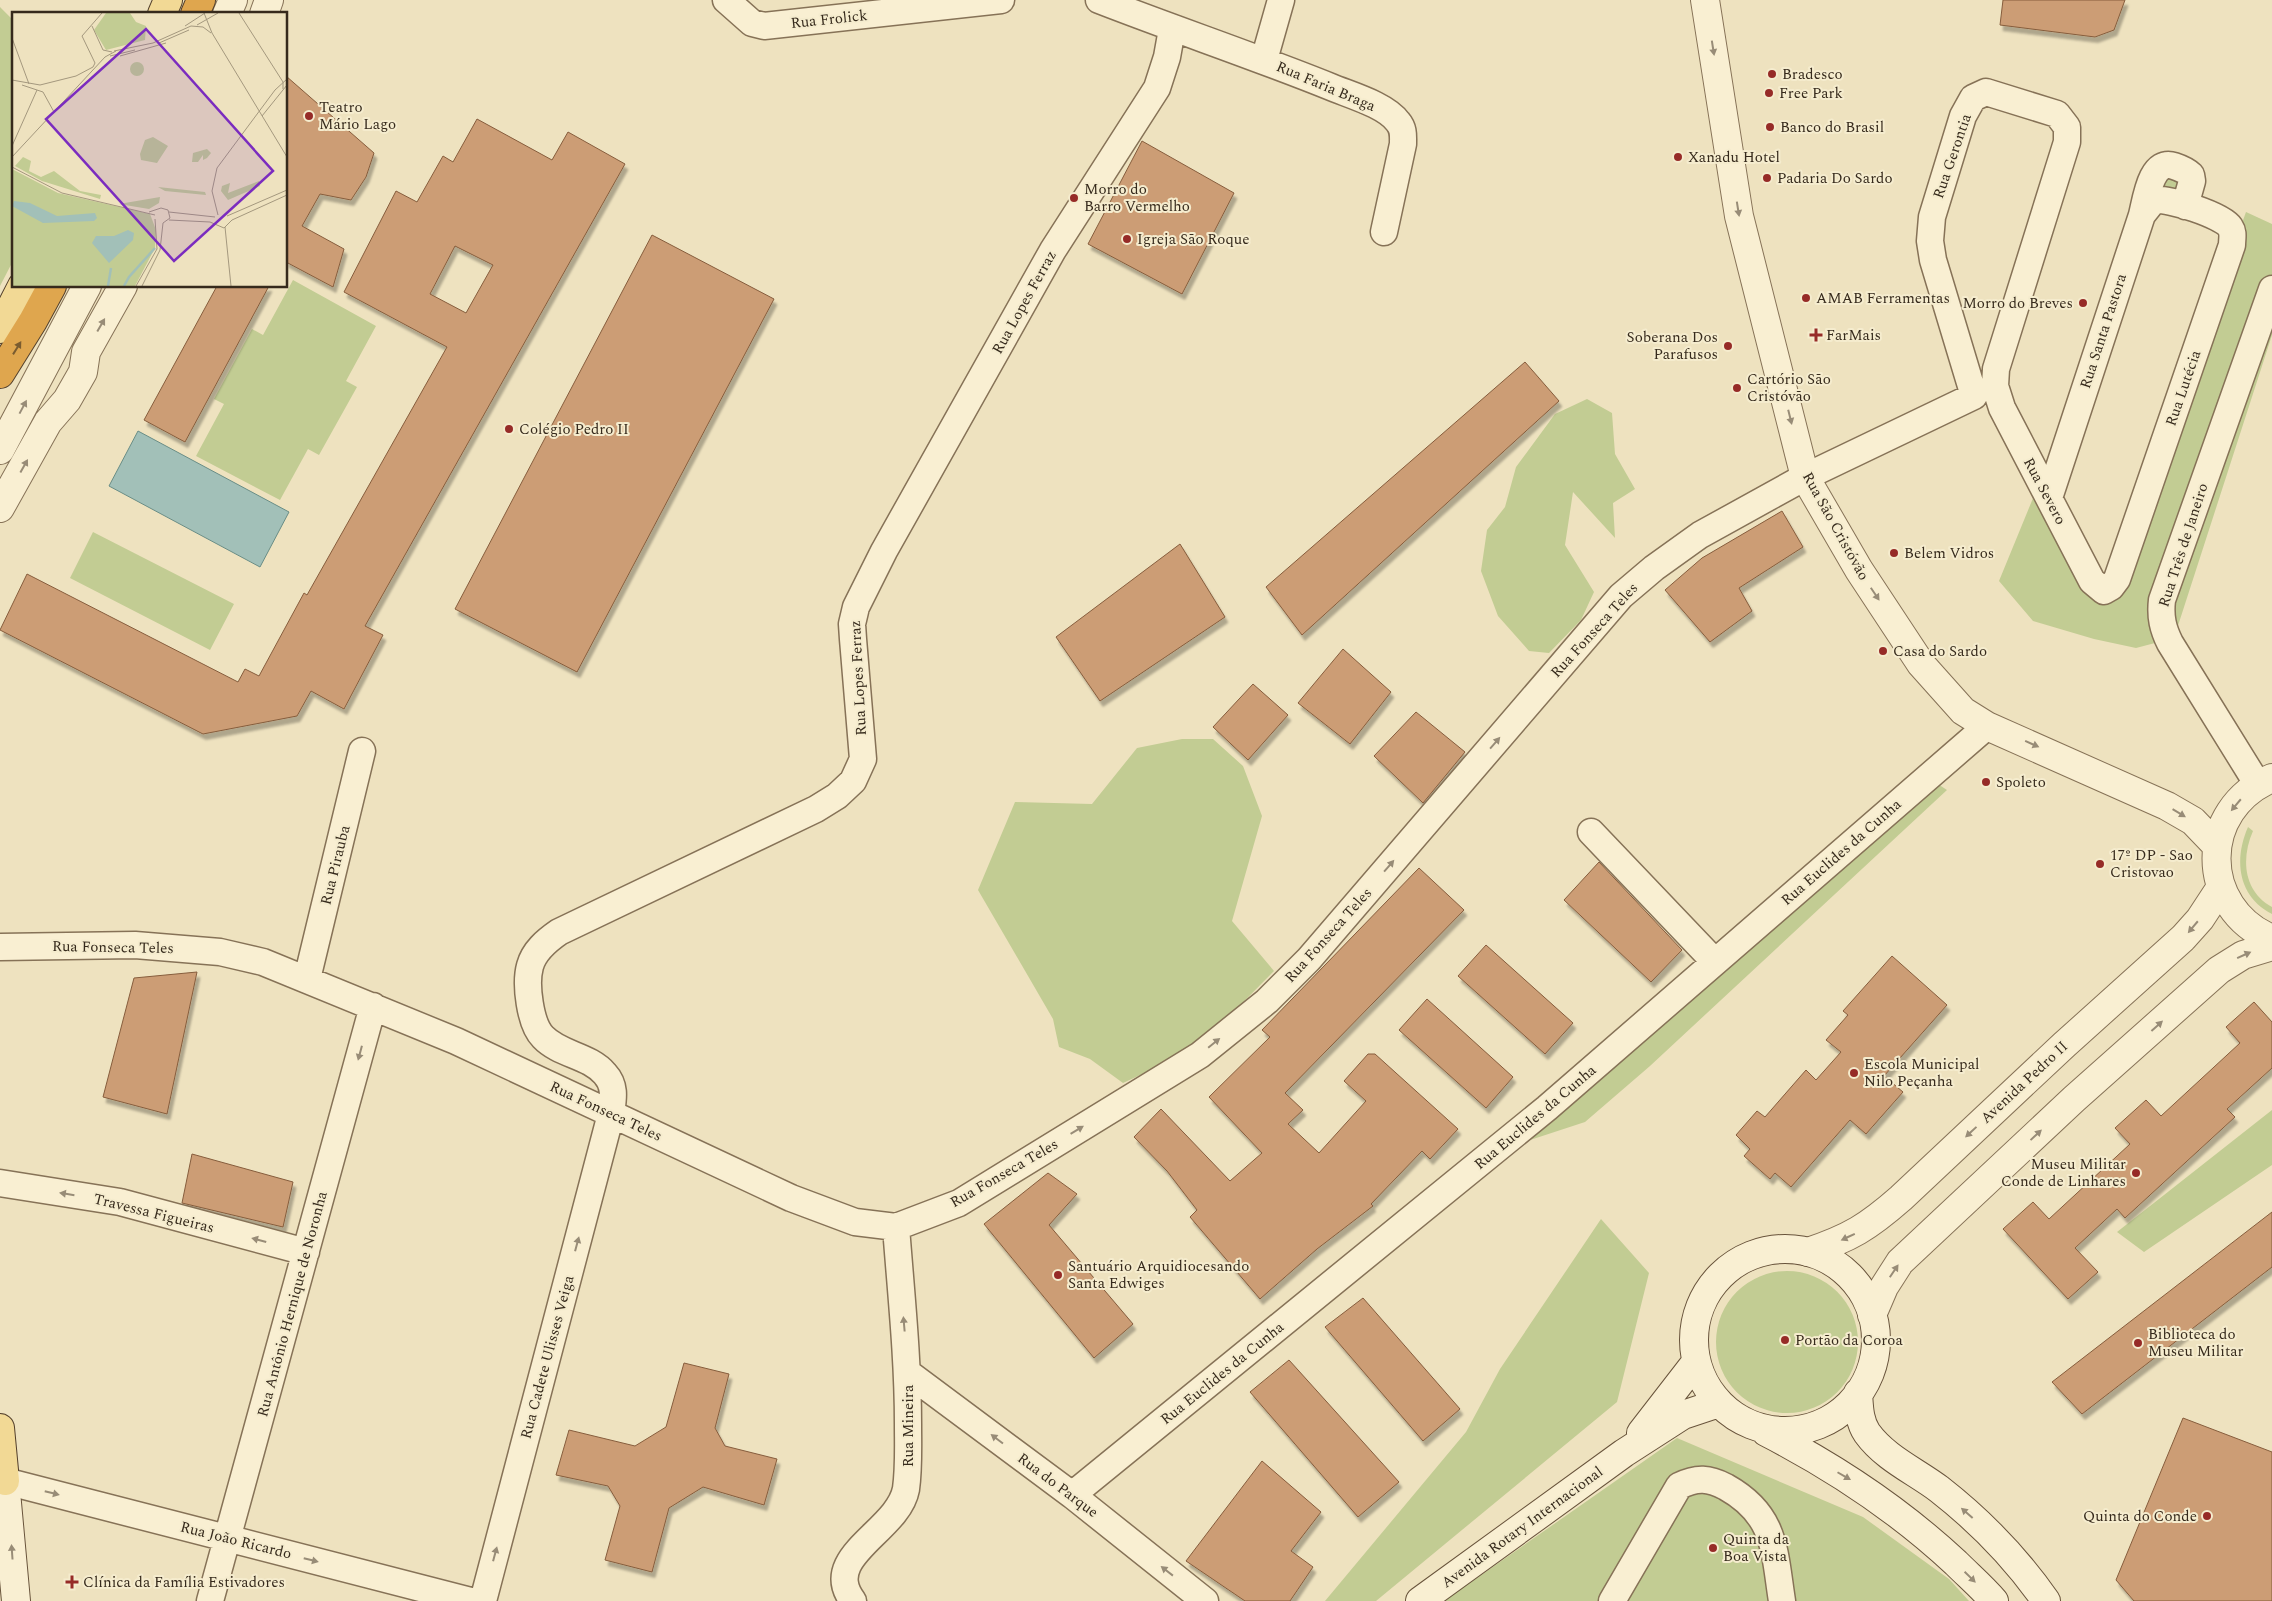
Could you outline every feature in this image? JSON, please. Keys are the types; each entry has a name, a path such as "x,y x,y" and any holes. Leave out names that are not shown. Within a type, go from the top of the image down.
{"highway":[{"path":"196,12 201,0"},
{"path":"0,374 33,322 51,288"}],"main road":[{"path":"163,12 168,0"},
{"path":"0,329 21,288"},
{"path":"0,1428 2,1480"}],"street":[{"path":"229,12 234,0"},
{"path":"265,12 269,0"},
{"name":"Rua Frolick","path":"726,0 752,23 764,26 1001,0"},
{"path":"1099,0 1172,29"},
{"path":"1264,60 1282,0"},
{"name":"Rua São Cristóvão","path":"1705,0 1739,216 1806,477 1859,570 1921,664 1963,711 1987,726 2167,806 2193,822 2217,846"},
{"name":"Rua Faria Braga","path":"1172,29 1264,60 1376,106 1398,121 1403,131 1404,144 1384,232"},
{"name":"Rua Lopes Ferraz","path":"611,1114 614,1090 606,1074 592,1062 555,1046 542,1036 531,1012 528,981 530,966 536,954 544,942 559,932 816,808 837,796 853,781 863,759 852,632 856,607 892,537 1053,250 1157,88 1167,57 1172,29"},
{"name":"Rua Gerontia","path":"1806,477 1974,396 1933,260 1930,241 1932,217 1963,116 1973,98 1986,92 2057,114 2067,126 2067,142 1996,370 1995,386"},
{"name":"Rua Santa Pastora","path":"2049,498 2154,174 2162,165 2167,164 2186,170 2191,175 2192,181 2185,206"},
{"path":"2142,215 2154,200 2170,200 2185,206"},
{"name":"Rua Lutécia","path":"2104,591 2111,587 2117,579 2232,245 2233,233 2229,225 2218,217 2185,206"},
{"path":"0,450 86,288"},
{"path":"0,508 48,422 67,400 83,372 86,352 122,288"},
{"name":"Rua Três de Janeiro","path":"2265,782 2170,643 2163,628 2161,612 2162,600 2272,288"},
{"name":"Rua Severo","path":"1995,386 2002,408 2092,582 2104,591"},
{"name":"Rua Fonseca Teles","path":"0,947 135,945 220,952 262,962 456,1041 791,1198 854,1222 896,1227 959,1203 1200,1055 1267,1001 1309,959 1621,596 1654,568 1700,535 1806,477"},
{"name":"Rua Euclides da Cunha","path":"1072,1495 1540,1115 1987,726"},
{"name":"Rua Pirauba","path":"307,979 362,751"},
{"path":"2265,782 2244,796 2230,812 2223,825 2217,846 2217,868 2221,887 2229,905 2243,921 2272,939"},
{"path":"1591,832 1715,962"},
{"name":"Avenida Pedro II","path":"1808,1252 1854,1235 1895,1203 2064,1044 2182,938 2200,919 2221,887"},
{"name":"Avenida Pedro II","path":"1872,1315 1884,1286 1900,1262 2067,1106 2219,970 2243,955 2272,946"},
{"name":"Rua Antônio Hernique de Noronha","path":"210,1601 373,1006"},
{"name":"Rua Cadete Ulisses Veiga","path":"483,1601 611,1114"},
{"name":"Travessa Figueiras","path":"0,1183 120,1202 306,1252"},
{"name":"Rua Mineira","path":"852,1601 846,1592 843,1581 844,1569 852,1557 894,1514 900,1506 906,1491 908,1471 908,1373 896,1227"},
{"name":"Avenida Pedro II","path":"1793,1249 1808,1252 1832,1262 1851,1278 1866,1298 1872,1315 1875,1329 1874,1356 1866,1381 1842,1410 1821,1423 1798,1430 1774,1430 1756,1426 1732,1415 1719,1403 1705,1384 1696,1362 1694,1331 1697,1316 1709,1289 1721,1275 1747,1258 1762,1252 1793,1249"},
{"name":"Avenida Rotary Internacional","path":"1624,1453 1696,1362"},
{"name":"Rua do Parque","path":"908,1373 1072,1495 1205,1601"},
{"path":"1858,1393 1860,1416 1866,1432 1886,1452 1938,1488 1992,1535 2027,1574 2046,1601"},
{"name":"Avenida Rotary Internacional","path":"1420,1601 1624,1453 1683,1415 1719,1403"},
{"path":"1756,1426 1866,1489 1932,1541 1994,1601"},
{"path":"1818,1460 1822,1448 1838,1434 1846,1431 1866,1432"},
{"path":"1612,1601 1679,1486 1697,1479 1713,1480 1740,1495 1750,1502 1762,1517 1775,1554 1782,1601"},
{"path":"2,1480 16,1601"},
{"name":"Rua João Ricardo","path":"2,1480 471,1601"}],"green space":[{"path":"0,7 12,19 12,263 0,286"},
{"path":"2163,170 2189,178 2184,199 2157,192"},
{"path":"2246,212 2272,224 2272,335 2174,638 2136,648 2094,639 2033,621 1999,581 2038,486 2111,587"},
{"path":"293,280 376,326 346,381 357,387 319,455 308,449 280,500 196,456 224,404 214,399 252,329 263,335"},
{"path":"1587,399 1612,413 1615,454 1635,489 1613,503 1615,538 1573,492 1565,545 1594,592 1581,620 1549,653 1529,651 1498,616 1481,571 1487,530 1505,507 1516,467 1555,414"},
{"path":"93,532 234,604 210,650 70,578"},
{"path":"1182,739 1213,739 1243,766 1262,816 1232,921 1274,971 1198,1048 1123,1083 1090,1059 1059,1047 1053,1019 978,890 1015,802 1092,804 1137,748"},
{"path":"1921,773 1947,790 1650,1066 1585,1122 1494,1152"},
{"path":"2248,827 2253,831 2247,852 2247,873 2255,892 2272,907 2272,914 2260,906 2245,887 2240,864 2241,852"},
{"path":"2272,1110 2272,1165 2144,1252 2117,1232"},
{"path":"1601,1219 1649,1273 1617,1402 1376,1601 1325,1601 1466,1432 1500,1369"},
{"path":"1787,1271 1801,1272 1814,1276 1838,1291 1853,1315 1857,1328 1857,1356 1853,1369 1838,1393 1814,1408 1801,1412 1787,1413 1773,1412 1760,1408 1736,1393 1721,1369 1717,1356 1716,1342 1717,1328 1721,1315 1736,1291 1760,1276 1773,1272"},
{"name":"Quinta da Boa Vista","path":"1677,1438 1863,1517 1949,1579 1969,1601 1444,1601"}],"water":[{"path":"138,431 289,512 260,567 109,486"}],"building":[{"path":"2003,0 2125,0 2114,30 2095,37 2000,25"},
{"name":"Teatro Mário Lago","path":"288,78 374,153 366,177 351,200 320,194 302,226 344,249 333,287 288,263"},
{"path":"477,119 552,160 568,132 625,164 365,626 383,635 344,709 311,691 297,716 203,734 0,630 27,574 238,682 245,669 259,676 304,593 307,595 447,347 344,292 396,191 417,202 443,156 453,162","holes":["455,246 493,265 466,313 430,294"]},
{"path":"1142,141 1234,193 1182,294 1088,244"},
{"path":"652,235 774,299 577,672 455,609"},
{"path":"216,288 268,288 185,442 144,420"},
{"path":"1525,362 1559,401 1302,635 1266,587"},
{"path":"1782,511 1803,547 1739,588 1752,611 1710,642 1665,590 1702,558"},
{"path":"1180,544 1225,617 1100,701 1056,637"},
{"path":"1343,649 1391,692 1350,744 1298,703"},
{"path":"1253,684 1288,715 1248,760 1213,727"},
{"path":"1416,712 1465,752 1423,803 1374,756"},
{"path":"1599,862 1682,950 1651,982 1564,900"},
{"path":"1419,868 1464,910 1285,1093 1303,1110 1288,1124 1319,1153 1366,1101 1344,1081 1368,1054 1375,1054 1458,1129 1430,1159 1422,1151 1371,1204 1373,1206 1317,1249 1260,1299 1190,1217 1197,1210 1167,1171 1134,1137 1161,1109 1230,1181 1262,1153 1209,1097 1270,1037 1262,1030"},
{"path":"1486,945 1573,1023 1545,1054 1458,976"},
{"name":"Escola Municipal Nilo Peçanha","path":"1892,956 1947,1005 1884,1076 1903,1092 1866,1134 1850,1120 1791,1187 1775,1173 1770,1179 1744,1156 1750,1149 1736,1135 1757,1111 1765,1117 1806,1070 1816,1080 1841,1052 1826,1040 1848,1015 1843,1011"},
{"path":"197,972 167,1114 103,1097 134,978"},
{"path":"1427,999 1513,1077 1486,1108 1399,1030"},
{"name":"Museu Militar Conde de Linhares","path":"2254,1002 2272,1022 2272,1068 2227,1109 2235,1117 2125,1218 2117,1209 2075,1248 2098,1272 2068,1299 2003,1229 2033,1202 2049,1219 2130,1144 2115,1128 2146,1100 2161,1116 2240,1043 2226,1027"},
{"path":"192,1154 293,1182 283,1227 182,1203"},
{"name":"Santuário Arquidiocesando Santa Edwiges","path":"1048,1173 1077,1194 1049,1225 1133,1324 1094,1358 984,1224"},
{"name":"Biblioteca do Museu Militar","path":"2272,1212 2272,1267 2082,1414 2052,1382"},
{"path":"1363,1298 1460,1409 1423,1441 1325,1327"},
{"path":"1289,1360 1399,1482 1358,1517 1250,1392"},
{"path":"684,1363 729,1374 715,1428 725,1446 777,1459 764,1505 703,1487 669,1508 652,1572 605,1560 620,1506 608,1486 556,1475 569,1430 635,1446 666,1427"},
{"name":"Quinta do Conde","path":"2183,1418 2272,1452 2272,1601 2134,1601 2116,1580"},
{"path":"1262,1461 1321,1512 1291,1551 1313,1567 1290,1601 1245,1601 1186,1561"}],"place":[{"name":"Bradesco","path":"1772,74"},
{"name":"Free Park","path":"1769,93"},
{"name":"Teatro Mário Lago","path":"309,116"},
{"name":"Banco do Brasil","path":"1770,127"},
{"name":"Xanadu Hotel","path":"1678,157"},
{"name":"Padaria Do Sardo","path":"1767,178"},
{"name":"Morro do Barro Vermelho","path":"1074,198"},
{"name":"Igreja São Roque","path":"1127,239"},
{"name":"AMAB Ferramentas","path":"1806,298"},
{"name":"Morro do Breves","path":"2083,303"},
{"name":"FarMais","path":"1816,335"},
{"name":"Soberana Dos Parafusos","path":"1728,346"},
{"name":"Cartório São Cristóvão","path":"1737,388"},
{"name":"Colégio Pedro II","path":"509,429"},
{"name":"Belem Vidros","path":"1894,553"},
{"name":"Casa do Sardo","path":"1883,651"},
{"name":"Spoleto","path":"1986,782"},
{"name":"17º DP - Sao Cristovao","path":"2100,864"},
{"name":"Escola Municipal Nilo Peçanha","path":"1854,1073"},
{"name":"Museu Militar Conde de Linhares","path":"2136,1173"},
{"name":"Santuário Arquidiocesando Santa Edwiges","path":"1058,1275"},
{"name":"Portão da Coroa","path":"1785,1340"},
{"name":"Biblioteca do Museu Militar","path":"2138,1343"},
{"name":"Quinta do Conde","path":"2207,1516"},
{"name":"Quinta da Boa Vista","path":"1713,1548"},
{"name":"Clínica da Família Estivadores","path":"72,1582"}]}
